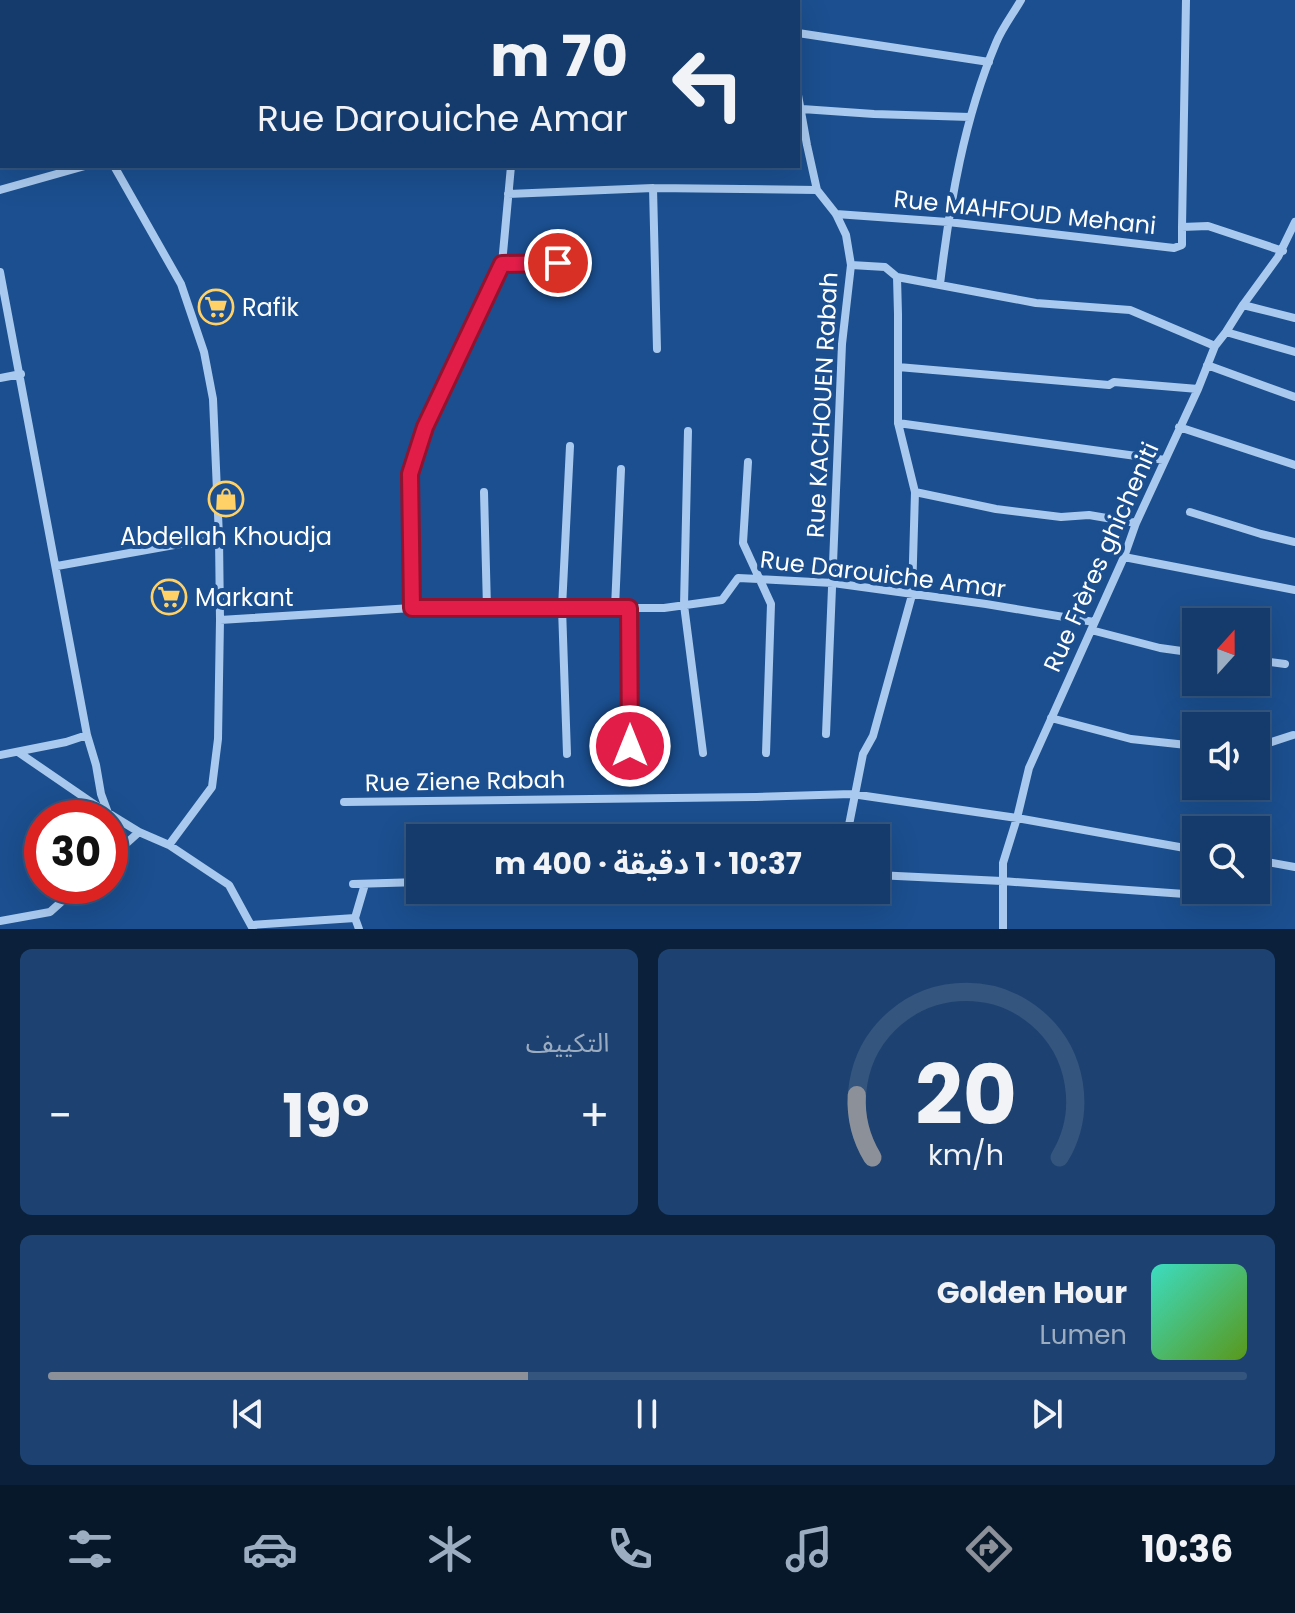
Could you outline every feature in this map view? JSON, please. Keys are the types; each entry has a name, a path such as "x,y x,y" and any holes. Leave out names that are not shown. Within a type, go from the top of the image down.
{"street":[{"path":"940,284 948,222 970,117 996,41 1021,0"},
{"path":"1182,227 1186,0"},
{"path":"800,33 989,62"},
{"name":"Rue KACHOUEN Rabah","path":"800,102 817,190 836,214 846,235 851,265 842,344 826,734"},
{"path":"802,109 970,117"},
{"path":"0,190 78,168"},
{"path":"115,168 181,284 204,352 213,399 219,537 218,739 212,787 169,845"},
{"path":"412,608 410,474 425,427 502,264 511,168"},
{"path":"653,188 657,349"},
{"path":"508,194 653,188 817,190"},
{"name":"Rue MAHFOUD Mehani","path":"836,214 948,222 1174,248 1182,245 1182,227 1208,226 1283,251"},
{"name":"Rue Frères ghicheniti","path":"1003,929 1003,863 1029,768 1215,346 1283,251 1295,222"},
{"path":"502,264 586,263"},
{"path":"851,265 885,267 897,277 1036,303 1130,310 1215,346"},
{"path":"0,272 87,735 103,800"},
{"path":"849,824 863,754 873,736 912,595 915,492 898,423 897,277"},
{"path":"1243,305 1295,318"},
{"path":"1226,332 1295,352"},
{"path":"1207,365 1295,397"},
{"path":"898,367 1109,385 1114,382 1198,389"},
{"path":"0,378 21,374"},
{"path":"898,423 1165,460"},
{"path":"1179,427 1295,465"},
{"path":"688,431 684,605 703,753"},
{"path":"567,754 562,608 570,446"},
{"path":"748,462 743,543 771,604 766,753"},
{"path":"615,608 621,469"},
{"path":"484,492 487,608"},
{"path":"915,492 996,509 1061,517 1089,515 1136,523"},
{"path":"1190,512 1295,542"},
{"path":"57,566 219,537"},
{"path":"1124,557 1295,590"},
{"name":"Rue Darouiche Amar","path":"220,620 412,608 664,608 722,600 738,578 833,583 986,604 1092,626 1160,648 1182,651"},
{"path":"629,608 630,746"},
{"path":"1270,662 1285,664"},
{"path":"1051,718 1131,739 1182,744"},
{"path":"0,755 87,735"},
{"path":"1270,742 1293,735"},
{"path":"18,752 89,800"},
{"name":"Rue Ziene Rabah","path":"344,802 855,795 1017,818 1182,847"},
{"path":"128,825 169,845 229,885 252,927 355,918"},
{"path":"128,842 139,832"},
{"path":"1270,863 1295,867"},
{"path":"890,876 1182,894"},
{"path":"353,884 406,883"},
{"path":"359,929 355,918 365,884"},
{"path":"0,921 50,912 59,904"}],"place":[{"name":"Rafik","path":"216,307"},
{"name":"Abdellah Khoudja","path":"226,499"},
{"name":"Markant","path":"169,597"}],"route":[{"path":"558,263 502,264 425,427 410,474 412,608 629,608 630,746"}]}
